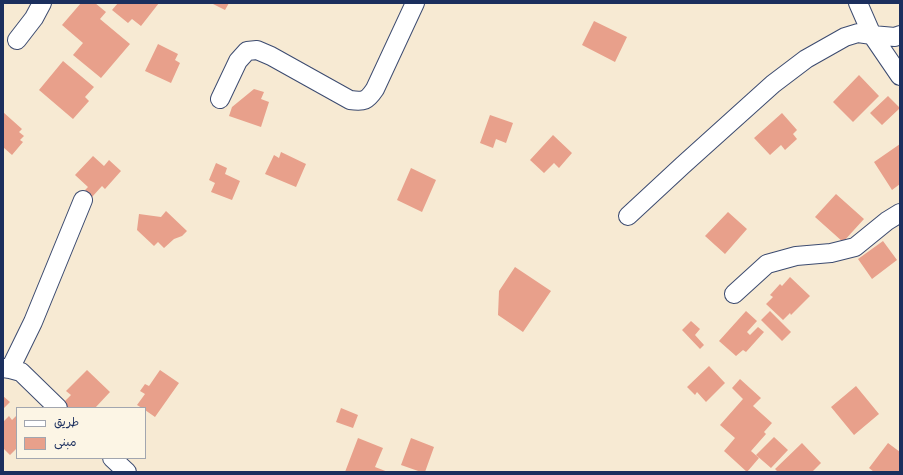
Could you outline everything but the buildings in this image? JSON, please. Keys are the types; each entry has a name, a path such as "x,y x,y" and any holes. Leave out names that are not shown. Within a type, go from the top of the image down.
{"street":[{"path":"17,40 34,18 42,3"},
{"path":"220,99 238,61 247,51 257,50 271,56 350,100 360,101 369,97 375,89 415,3"},
{"path":"858,3 872,35 900,76"},
{"path":"628,216 773,84 806,60 845,37 858,33 895,37 900,35"},
{"path":"57,407 21,372 7,369 33,322 84,200"},
{"path":"734,294 767,264 796,256 831,253 855,247 887,221 900,213"},
{"path":"113,459 127,472"}]}
